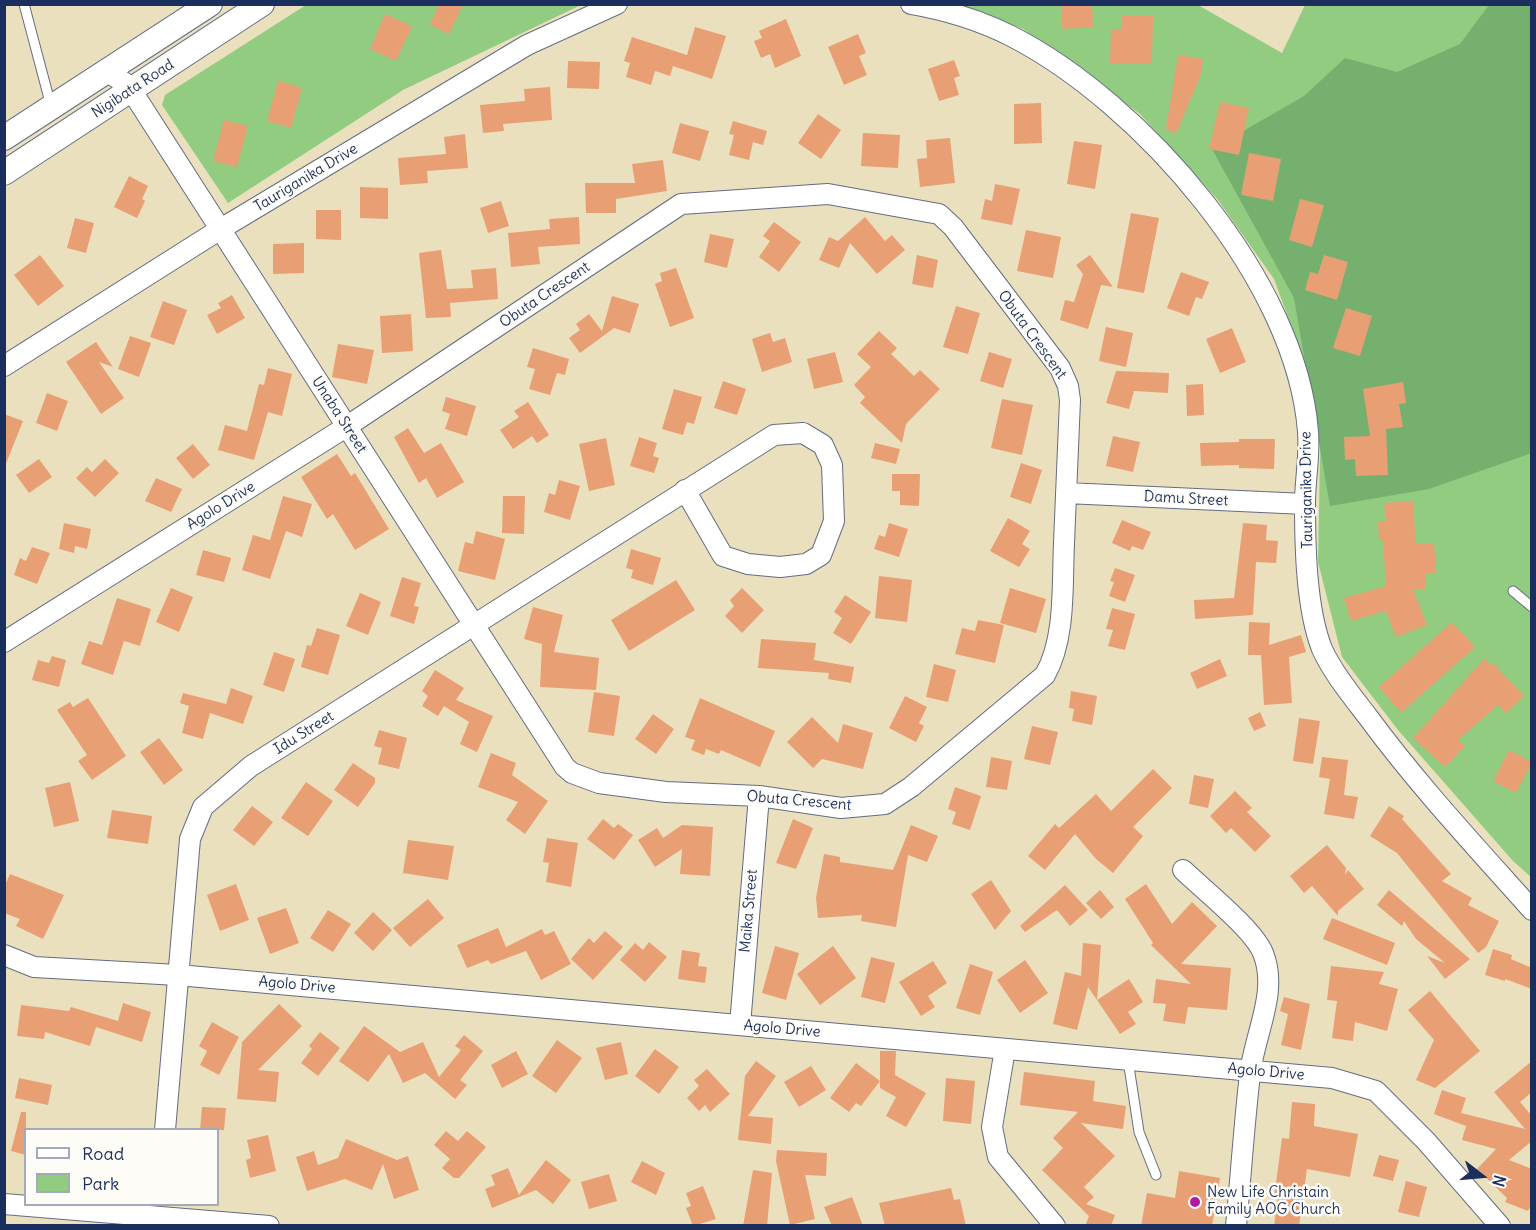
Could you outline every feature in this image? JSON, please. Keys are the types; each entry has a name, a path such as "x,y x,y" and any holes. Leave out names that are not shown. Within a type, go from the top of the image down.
{"street":[{"name":"Nigibata Road","path":"4,138 210,4"},
{"name":"Nigibata Road","path":"4,173 262,4"},
{"name":"Tauriganika Drive","path":"4,366 219,230 527,45 617,4"},
{"name":"Tauriganika Drive","path":"911,4 950,11 1001,32 1061,66 1124,117 1163,156 1216,217 1257,279 1279,324 1295,369 1308,432 1305,504 1312,608 1322,648 1340,678 1398,757 1532,910"},
{"name":"Unaba Street","path":"106,71 121,79 131,91 565,767"},
{"name":"Obuta Crescent","path":"346,427 681,204 828,194 939,214 953,227 1060,368 1068,386 1066,493 1062,594 1057,645 1053,661 1045,675 911,787 885,804 841,808 759,796 666,792 599,783 572,773 565,767"},
{"name":"Agolo Drive","path":"4,642 346,427"},
{"path":"803,433 823,445 832,465 834,521 821,555 806,564 780,567 747,564 723,556 685,490 774,435 803,433"},
{"name":"Idu Street","path":"165,1128 190,839 203,807 251,766 685,490"},
{"name":"Damu Street","path":"1066,493 1305,504"},
{"name":"Maika Street","path":"740,1025 759,796"},
{"path":"1183,870 1249,933 1262,950 1269,984 1250,1071 1236,1226"},
{"name":"Agolo Drive","path":"4,955 34,967 178,975 1332,1078 1376,1091 1426,1141 1500,1226"},
{"path":"1005,1049 992,1127 998,1157 1055,1226"},
{"path":"4,1204 24,1205"},
{"path":"55,1206 158,1210 269,1226"}],"lane":[{"path":"24,4 52,108"},
{"path":"1513,591 1532,607"},
{"path":"1128,1060 1139,1132 1156,1175"}],"green space":[{"path":"306,5 581,5 403,90 228,203 162,105 165,95"},
{"path":"962,5 1198,5 1282,53 1305,5 1531,5 1531,877 1513,861 1398,730 1342,657 1318,562 1321,407 1274,279 1218,200 1140,114 1023,29"},
{"path":"1489,5 1531,5 1532,453 1429,489 1330,506 1294,298 1212,149 1304,96 1345,58 1397,72 1460,44"}],"building":[{"path":"439,4 463,4 449,34 430,25"},
{"path":"1061,4 1092,4 1093,27 1062,29"},
{"path":"385,14 412,26 396,61 370,49"},
{"path":"1122,16 1153,16 1152,64 1110,64 1111,29 1121,29"},
{"path":"786,19 801,56 775,68 770,54 761,58 754,41 762,38 759,31"},
{"path":"695,27 726,36 712,79 673,66 670,76 655,71 651,85 626,77 630,63 624,61 632,37 687,55"},
{"path":"858,34 866,53 859,56 867,75 844,85 828,47"},
{"path":"1178,55 1203,59 1200,77 1176,134 1166,129"},
{"path":"954,60 960,76 954,78 959,95 939,101 928,69"},
{"path":"568,61 600,62 599,89 567,88"},
{"path":"278,81 302,88 291,128 267,121"},
{"path":"550,87 552,120 503,124 504,131 483,133 480,105 525,101 524,89"},
{"path":"1220,102 1249,108 1239,155 1209,149"},
{"path":"1041,103 1042,143 1014,144 1014,104"},
{"path":"818,114 841,130 821,159 798,143"},
{"path":"224,120 248,126 237,167 213,161"},
{"path":"733,121 767,131 763,145 753,142 749,160 729,155 734,135 729,134"},
{"path":"680,123 709,131 700,161 672,153"},
{"path":"863,133 900,135 898,168 861,166"},
{"path":"465,134 468,168 427,171 428,183 400,185 398,158 446,154 444,137"},
{"path":"950,138 955,183 920,187 917,159 927,158 926,140"},
{"path":"1074,141 1102,145 1095,189 1067,184"},
{"path":"1249,153 1281,159 1273,201 1241,195"},
{"path":"663,160 667,191 616,199 616,213 586,213 585,183 635,183 632,164"},
{"path":"129,176 148,186 142,199 145,201 137,218 114,207"},
{"path":"995,184 1020,189 1012,225 981,219 985,199 992,201"},
{"path":"360,187 388,188 388,219 360,218"},
{"path":"1300,199 1324,205 1312,247 1289,240"},
{"path":"501,201 509,226 488,233 480,208"},
{"path":"316,210 341,210 341,240 316,239"},
{"path":"1131,213 1159,218 1144,293 1117,288"},
{"path":"579,217 580,244 538,247 540,264 511,267 508,233 550,229 549,219"},
{"path":"865,217 885,241 892,235 905,250 877,274 850,243 839,268 819,260 829,237 838,241"},
{"path":"75,218 94,223 86,253 67,248"},
{"path":"774,222 801,242 779,272 759,257 770,241 763,236"},
{"path":"1026,230 1061,237 1053,278 1017,271"},
{"path":"710,234 734,239 727,268 704,262"},
{"path":"304,243 304,273 273,274 273,244"},
{"path":"441,250 447,289 473,288 471,270 496,268 498,299 450,303 451,317 426,318 419,253"},
{"path":"40,255 64,286 38,306 14,275"},
{"path":"917,255 938,260 933,288 912,284"},
{"path":"1090,255 1113,287 1101,285 1088,329 1060,320 1065,300 1074,302 1083,274 1076,265"},
{"path":"1324,255 1348,262 1337,300 1305,290 1310,272 1318,274"},
{"path":"676,268 694,318 670,327 655,284 662,281 660,273"},
{"path":"1181,272 1209,282 1202,299 1196,297 1189,316 1167,308"},
{"path":"232,295 245,318 217,334 207,315 221,308 218,303"},
{"path":"612,296 639,304 630,333 614,328 580,353 569,338 580,330 576,324 589,314 602,331"},
{"path":"163,301 187,310 174,345 150,337"},
{"path":"956,306 980,313 968,354 943,347"},
{"path":"1346,308 1372,316 1360,356 1333,348"},
{"path":"411,314 413,351 382,353 380,316"},
{"path":"1106,327 1133,333 1126,367 1099,361"},
{"path":"1232,328 1246,362 1220,373 1206,339"},
{"path":"879,331 897,348 891,354 914,376 920,370 940,389 906,424 902,443 860,403 865,397 854,385 871,367 857,354"},
{"path":"770,333 773,342 785,338 792,362 762,372 752,339"},
{"path":"130,336 151,343 139,377 118,369"},
{"path":"96,342 113,367 99,362 124,398 101,414 66,362"},
{"path":"338,344 374,350 367,384 332,377"},
{"path":"533,348 569,359 565,375 557,373 550,395 529,389 535,369 527,367"},
{"path":"835,352 843,382 814,389 807,359"},
{"path":"989,352 1012,359 1003,388 980,381"},
{"path":"268,368 292,374 282,416 268,412 254,460 218,450 225,425 247,431 259,384 264,385"},
{"path":"1116,371 1169,373 1168,393 1134,391 1129,409 1106,403"},
{"path":"723,381 746,389 737,415 714,408"},
{"path":"1403,382 1406,403 1399,404 1403,427 1386,429 1388,475 1356,476 1355,459 1345,460 1344,437 1370,436 1363,389"},
{"path":"1203,384 1204,415 1187,416 1186,385"},
{"path":"674,389 702,397 694,424 687,422 683,435 662,429"},
{"path":"47,393 68,401 57,431 36,423"},
{"path":"446,397 476,406 467,436 445,429 450,414 442,411"},
{"path":"1002,399 1033,405 1022,455 991,448"},
{"path":"528,402 549,435 537,443 532,436 513,449 500,430 519,417 514,411"},
{"path":"4,414 23,421 5,466 4,466"},
{"path":"408,428 424,453 441,443 464,482 437,498 426,478 419,483 394,437"},
{"path":"1113,436 1140,442 1133,472 1106,466"},
{"path":"639,437 657,443 653,456 659,458 654,473 630,466"},
{"path":"606,438 615,485 589,491 579,444"},
{"path":"1239,439 1275,439 1274,469 1239,468 1239,465 1201,466 1200,443 1239,442"},
{"path":"875,443 900,449 896,464 871,458"},
{"path":"193,444 210,465 193,479 176,458"},
{"path":"337,454 351,476 355,473 389,529 355,550 333,514 327,519 301,477"},
{"path":"39,459 52,477 29,493 16,475"},
{"path":"105,459 119,473 95,497 76,478 87,467 92,472"},
{"path":"1021,463 1042,470 1031,504 1010,497"},
{"path":"892,474 920,474 919,506 900,505 900,491 892,491"},
{"path":"156,478 182,489 171,512 145,501"},
{"path":"559,480 580,486 570,520 544,512 549,493 555,495"},
{"path":"283,496 312,504 302,537 286,531 270,579 242,570 253,535 270,540"},
{"path":"503,496 525,496 524,534 502,533"},
{"path":"1413,501 1416,544 1434,543 1436,573 1425,574 1426,589 1413,589 1427,625 1396,637 1386,611 1351,621 1344,598 1386,586 1383,540 1379,541 1378,522 1386,522 1384,503"},
{"path":"1008,518 1030,531 1022,544 1030,549 1019,567 990,551"},
{"path":"1122,520 1151,532 1143,550 1132,546 1130,551 1112,543"},
{"path":"64,523 91,529 87,549 75,546 74,553 59,549"},
{"path":"889,523 908,529 899,557 874,549 879,535 885,537"},
{"path":"1243,523 1267,525 1266,540 1278,541 1276,563 1256,562 1253,615 1195,619 1194,600 1234,598"},
{"path":"476,531 505,539 495,580 458,571 465,542 473,544"},
{"path":"32,547 50,553 37,584 14,575 20,558 26,561"},
{"path":"631,549 661,558 653,585 631,578 633,570 626,568"},
{"path":"203,550 231,558 224,582 196,575"},
{"path":"1115,568 1135,575 1125,602 1109,596 1114,582 1110,581"},
{"path":"879,576 912,580 907,622 875,618"},
{"path":"402,577 421,583 414,606 419,607 414,624 390,616"},
{"path":"676,580 695,610 629,651 611,620"},
{"path":"171,588 193,597 179,632 156,622"},
{"path":"742,588 764,610 742,633 725,616 734,606 730,600"},
{"path":"1010,588 1046,599 1036,633 1000,623"},
{"path":"360,593 381,602 368,635 346,626"},
{"path":"845,595 871,612 851,644 833,633 842,618 834,612"},
{"path":"117,598 151,609 140,646 124,641 113,675 81,664 89,641 102,645"},
{"path":"533,607 563,615 554,652 599,658 596,690 540,687 542,644 524,639"},
{"path":"1112,608 1135,614 1125,650 1108,646 1113,630 1106,629"},
{"path":"978,620 1004,625 995,663 955,654 962,628 975,631"},
{"path":"1249,622 1270,623 1269,645 1301,635 1306,652 1289,657 1292,703 1264,705 1261,655 1248,655"},
{"path":"1452,622 1475,647 1401,713 1379,687"},
{"path":"317,628 340,635 328,675 301,667 307,645 311,646"},
{"path":"761,639 816,643 814,660 854,667 851,683 828,679 829,673 758,668"},
{"path":"274,652 295,659 284,692 263,685"},
{"path":"52,656 66,660 59,687 32,680 38,660 49,663"},
{"path":"1485,658 1490,665 1493,663 1524,696 1506,713 1498,705 1458,740 1465,746 1445,767 1413,738"},
{"path":"1220,659 1227,676 1197,689 1190,673"},
{"path":"934,664 956,670 948,702 926,697"},
{"path":"435,670 464,688 456,700 493,716 477,752 460,744 469,722 444,706 438,716 422,706 428,696 422,691"},
{"path":"231,688 253,696 243,724 210,713 203,739 182,733 189,706 180,703 183,693 226,704"},
{"path":"1071,691 1097,696 1092,725 1072,721 1074,709 1069,708"},
{"path":"594,692 620,696 614,736 588,732"},
{"path":"905,696 927,707 919,723 924,726 916,742 889,728"},
{"path":"88,698 126,756 92,780 78,761 87,755 57,710 70,702 73,707"},
{"path":"700,698 775,731 760,767 721,750 719,754 706,749 704,755 691,750 695,740 685,737"},
{"path":"1260,712 1266,726 1254,731 1248,718"},
{"path":"653,714 674,729 656,754 635,739"},
{"path":"812,717 838,743 843,724 873,733 863,769 822,759 813,768 787,742"},
{"path":"1299,718 1320,721 1313,764 1293,761"},
{"path":"1032,726 1058,732 1050,765 1024,759"},
{"path":"379,730 407,738 399,769 378,764 382,748 374,746"},
{"path":"159,738 183,770 164,785 140,752"},
{"path":"1509,750 1532,762 1516,793 1493,781"},
{"path":"491,753 516,763 512,775 548,801 525,834 506,820 518,802 478,787"},
{"path":"991,757 1012,761 1007,790 986,787"},
{"path":"1322,757 1348,760 1344,795 1358,797 1354,819 1324,814 1330,779 1319,777"},
{"path":"353,763 375,778 375,783 358,807 334,790"},
{"path":"1153,769 1172,788 1133,827 1143,836 1113,873 1096,859 1075,834 1045,870 1028,856 1055,824 1059,828 1096,794 1111,811"},
{"path":"1194,775 1214,779 1208,808 1189,804"},
{"path":"70,782 79,821 54,827 45,788"},
{"path":"306,782 333,801 308,836 281,818"},
{"path":"955,787 981,796 970,830 952,824 956,812 948,809"},
{"path":"1235,791 1252,808 1247,812 1271,836 1255,852 1231,828 1226,833 1210,816"},
{"path":"252,806 273,822 254,846 233,830"},
{"path":"1389,806 1404,816 1402,819 1451,874 1442,881 1472,898 1468,905 1499,921 1486,947 1478,953 1397,853 1370,836"},
{"path":"112,810 152,816 148,844 107,838"},
{"path":"603,819 614,828 618,824 633,835 614,860 587,839"},
{"path":"793,819 813,828 796,869 776,863"},
{"path":"682,825 713,827 710,876 680,874 682,849 655,867 638,840 657,828 663,838"},
{"path":"911,825 938,836 927,862 908,855 896,927 861,921 862,915 818,918 816,898 824,854 840,857 840,862 893,870"},
{"path":"547,838 578,843 571,887 546,882 549,863 543,862"},
{"path":"408,840 454,846 448,880 403,873"},
{"path":"1327,845 1346,868 1345,875 1348,870 1364,889 1338,911 1338,916 1312,886 1304,893 1290,876"},
{"path":"10,874 64,895 43,939 16,926 20,919 4,913 4,887"},
{"path":"991,880 1011,911 995,930 971,894"},
{"path":"236,884 249,920 220,931 207,895"},
{"path":"1146,884 1172,924 1192,902 1217,926 1181,964 1231,968 1227,1010 1188,1007 1185,1024 1163,1021 1166,1004 1153,1003 1156,979 1191,984 1151,945 1153,943 1125,899"},
{"path":"1065,885 1088,910 1070,926 1057,910 1025,932 1020,926"},
{"path":"1100,890 1114,907 1101,919 1086,903"},
{"path":"1389,890 1470,959 1445,979 1427,956 1445,963 1416,939 1404,921 1402,926 1377,905"},
{"path":"428,899 444,918 410,947 393,928"},
{"path":"286,908 299,943 270,954 257,918"},
{"path":"328,910 351,924 333,952 310,938"},
{"path":"373,912 392,930 373,951 354,933"},
{"path":"1332,918 1395,943 1387,965 1323,939"},
{"path":"498,928 506,947 542,929 545,935 554,931 571,964 541,980 526,951 491,964 488,960 467,968 457,945"},
{"path":"605,931 623,947 593,980 571,959 589,938 594,943"},
{"path":"649,942 667,957 645,982 620,960 635,943 643,950"},
{"path":"1083,943 1101,945 1097,1000 1088,987 1077,1030 1053,1024 1065,972 1081,976"},
{"path":"775,946 799,953 786,1000 762,993"},
{"path":"833,946 856,978 820,1005 797,974"},
{"path":"1493,949 1512,955 1511,959 1532,968 1532,989 1505,979 1505,981 1485,975"},
{"path":"682,950 700,953 698,966 707,967 705,983 678,979"},
{"path":"871,957 895,963 885,1003 861,997"},
{"path":"1025,960 1048,993 1020,1013 997,980"},
{"path":"933,961 947,983 928,996 935,1007 921,1016 899,982"},
{"path":"970,964 993,972 980,1015 956,1008"},
{"path":"1331,966 1384,972 1379,984 1398,989 1387,1031 1355,1022 1353,1041 1332,1038 1337,1001 1327,1000"},
{"path":"1129,979 1143,1002 1128,1012 1136,1024 1120,1034 1097,1000"},
{"path":"1430,991 1480,1051 1435,1088 1416,1080 1434,1040 1408,1010"},
{"path":"1284,997 1310,1004 1301,1050 1281,1045 1288,1014 1280,1011"},
{"path":"123,1003 151,1012 142,1042 96,1027 90,1046 45,1032 44,1039 17,1036 21,1005 69,1011 71,1007 118,1021"},
{"path":"279,1004 302,1026 258,1070 279,1072 276,1102 237,1099 242,1042"},
{"path":"212,1022 239,1037 219,1075 200,1065 207,1051 199,1046"},
{"path":"364,1026 400,1052 423,1042 439,1077 461,1050 455,1046 464,1035 483,1051 460,1080 467,1085 455,1099 425,1073 403,1083 389,1054 368,1082 339,1061"},
{"path":"320,1032 340,1048 318,1076 301,1063 312,1049 309,1046"},
{"path":"557,1040 582,1058 556,1093 532,1076"},
{"path":"621,1042 628,1074 605,1080 596,1048"},
{"path":"655,1049 679,1067 659,1094 635,1076"},
{"path":"516,1051 528,1074 502,1088 491,1065"},
{"path":"880,1051 896,1051 895,1075 926,1093 906,1127 886,1116 896,1097 880,1088"},
{"path":"756,1061 776,1076 748,1116 773,1118 771,1144 738,1140 745,1076"},
{"path":"1532,1061 1532,1092 1520,1102 1532,1116 1532,1141 1509,1160 1532,1169 1532,1203 1528,1211 1505,1202 1507,1198 1477,1169 1496,1149 1462,1140 1466,1126 1434,1114 1442,1090 1466,1098 1461,1113 1525,1129 1494,1092"},
{"path":"856,1063 880,1081 861,1106 856,1103 849,1112 830,1098"},
{"path":"811,1066 826,1090 799,1107 784,1082"},
{"path":"707,1069 730,1094 710,1112 705,1105 699,1111 687,1098 699,1086 694,1080"},
{"path":"1024,1072 1095,1081 1093,1101 1126,1106 1123,1129 1081,1123 1115,1156 1084,1187 1094,1197 1086,1204 1115,1215 1111,1226 1085,1226 1089,1216 1042,1170 1063,1148 1053,1138 1078,1112 1020,1105"},
{"path":"19,1078 52,1085 48,1105 15,1098"},
{"path":"946,1078 975,1081 971,1124 943,1121"},
{"path":"1292,1102 1315,1104 1314,1126 1358,1134 1350,1177 1307,1169 1299,1226 1274,1226 1278,1198 1274,1198 1282,1138 1289,1139"},
{"path":"202,1107 226,1108 224,1130 200,1128"},
{"path":"21,1112 26,1112 24,1154 11,1151"},
{"path":"446,1131 458,1141 467,1131 486,1147 459,1178 454,1178 442,1168 450,1159 434,1145"},
{"path":"268,1135 276,1171 250,1178 246,1160 251,1158 247,1140"},
{"path":"346,1139 397,1160 408,1156 419,1190 394,1199 383,1164 372,1190 345,1179 307,1191 296,1157 314,1151 318,1165 338,1158"},
{"path":"777,1150 827,1153 826,1176 805,1175 815,1219 790,1225 776,1161"},
{"path":"1379,1155 1399,1160 1393,1181 1373,1176"},
{"path":"546,1160 571,1180 553,1204 536,1190 492,1208 485,1189 495,1185 491,1175 508,1168 519,1195"},
{"path":"642,1161 665,1173 656,1195 631,1182"},
{"path":"753,1170 772,1173 767,1226 743,1226"},
{"name":"New Life Christain Family AOG Church","path":"1179,1171 1220,1178 1212,1226 1141,1226 1147,1193 1175,1198"},
{"path":"609,1174 617,1201 589,1209 581,1182"},
{"path":"1406,1181 1427,1187 1419,1217 1398,1212"},
{"path":"703,1186 716,1219 693,1226 686,1208 691,1206 686,1193"},
{"path":"951,1188 954,1200 960,1199 966,1226 885,1226 879,1203"},
{"path":"852,1197 863,1226 832,1226 824,1207"}],"place":[{"name":"New Life Christain Family AOG Church","path":"1195,1202"}]}
